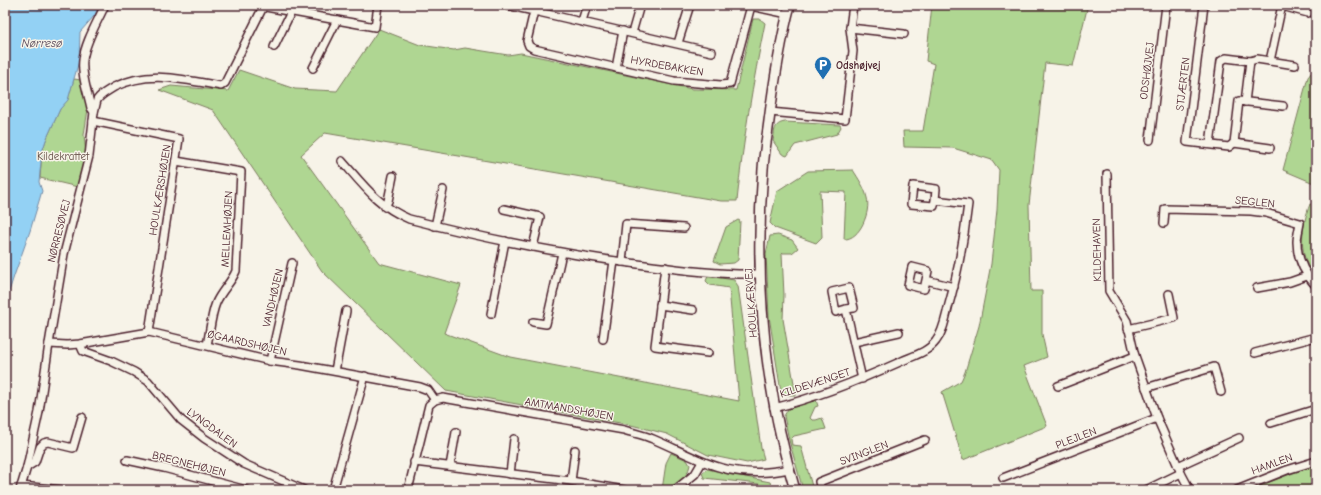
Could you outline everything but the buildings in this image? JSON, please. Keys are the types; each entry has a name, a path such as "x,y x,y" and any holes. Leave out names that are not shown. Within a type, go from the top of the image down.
{"street":[{"name":"NØRRESØVEJ","path":"20,488 27,466 39,412 64,254 90,156 94,112 91,108 83,72 83,60 86,47 105,5"},
{"path":"255,5 375,28 378,5"},
{"name":"HYRDEBAKKEN","path":"506,5 534,8 712,52"},
{"path":"582,21 587,5"},
{"path":"632,33 640,5"},
{"path":"678,43 690,5"},
{"path":"770,112 845,119 853,51 850,28 853,5"},
{"name":"ODSHØJVEJ","path":"1150,140 1166,5"},
{"name":"STJÆRTEN","path":"1204,5 1187,142 1229,147 1234,143 1270,148"},
{"path":"94,112 97,100 108,91 122,84 148,77 165,77 221,86 225,83 264,6"},
{"name":"HYRDEBAKKEN","path":"534,8 527,41 529,46 534,50 680,82 721,85 730,84 752,6 789,10"},
{"path":"1270,62 1282,6 1308,13"},
{"name":"HOULKÆRVEJ","path":"789,10 778,60 763,168 760,220 760,274 763,325 774,408 795,490"},
{"path":"274,47 291,12"},
{"path":"313,68 337,20"},
{"path":"850,28 904,34"},
{"name":"HYRDEBAKKEN","path":"616,68 623,31"},
{"path":"1210,144 1221,61 1226,58 1250,61 1257,59 1295,65"},
{"path":"1245,102 1250,61"},
{"path":"1234,143 1239,101 1283,106"},
{"name":"HOULKÆRSHØJEN","path":"93,122 179,139 150,332"},
{"name":"MELLEMHØJEN","path":"176,161 241,172 236,271 233,279 222,292 216,304 207,345"},
{"path":"342,162 385,207 409,219 435,226 562,253 614,261 715,273 760,274"},
{"name":"KILDEHAVEN","path":"1107,174 1109,291 1126,321 1128,329"},
{"path":"385,207 388,201 393,176"},
{"path":"435,226 442,190"},
{"name":"KILDEVÆNGET","path":"774,408 804,400 862,379 925,350 933,344 942,331 954,287 964,238 968,204 935,200"},
{"name":"SEGLEN","path":"1164,223 1165,208 1251,211 1266,213 1300,223 1297,242 1302,266 1316,286"},
{"path":"504,209 540,217 533,247"},
{"path":"622,262 626,224 684,228"},
{"path":"490,314 505,241"},
{"path":"533,322 546,324 562,253"},
{"path":"603,338 614,261"},
{"name":"VANDHØJEN","path":"270,361 292,262"},
{"path":"665,267 655,346 708,353"},
{"path":"1257,288 1290,282 1308,276"},
{"path":"926,280 954,287"},
{"path":"1169,294 1174,318 1128,329 1135,356 1157,418 1190,490"},
{"path":"660,305 693,310"},
{"name":"KILDEVÆNGET","path":"846,310 862,379"},
{"path":"335,371 346,311"},
{"name":"ØGAARDSHØJEN","path":"49,344 80,344 150,332 270,361 365,376 420,387 428,390 435,400"},
{"path":"854,342 899,332"},
{"path":"1255,353 1316,337"},
{"name":"LYNGDALEN","path":"80,344 83,351 122,366 148,381 181,420 244,464 304,490"},
{"path":"1058,386 1135,356"},
{"path":"1146,388 1214,367 1221,392"},
{"path":"333,490 365,376"},
{"name":"AMTMANDSHØJEN","path":"435,400 443,398 624,430 652,438 702,462 741,472 775,472 789,469"},
{"path":"408,490 429,406 435,400"},
{"path":"1271,423 1316,409"},
{"name":"NØRRESØVEJ","path":"27,466 35,462 40,447 44,443 48,442 73,448 82,417"},
{"name":"PLEJLEN","path":"1003,478 1157,418"},
{"path":"450,466 456,432"},
{"path":"1178,466 1239,438"},
{"path":"510,474 514,439"},
{"name":"SVINGLEN","path":"821,490 819,482 925,440"},
{"path":"571,481 575,450"},
{"name":"BREGNEHØJEN","path":"127,460 164,468 246,490"},
{"name":"HAMLEN","path":"1237,490 1287,470 1316,461"},
{"path":"414,462 571,481 624,490"},
{"path":"675,490 695,474 702,462"},
{"path":"1146,490 1181,473"},
{"path":"20,488 63,490"}],"green space":[{"path":"932,5 1088,5 1073,66 1045,63 1029,205 1031,291 1042,291 1042,334 1047,357 1024,366 1047,426 963,460 942,392 961,381 979,326 991,264 997,210 999,170 992,160 953,148 904,147 903,131 923,131 934,64 926,61"},
{"path":"753,19 760,19 765,23 756,67 742,156 737,201 721,201 325,133 301,155 379,263 461,285 444,333 510,357 739,401 729,288 710,285 706,281 708,276 734,280 738,286 761,448 764,459 747,463 708,455 667,434 631,425 446,391 322,271 213,110 159,90 171,86 228,91 239,70 295,89 337,91 379,29 420,45 454,50 465,48 508,55 521,53 692,89 736,90"},
{"path":"1316,67 1316,184 1283,170 1308,77"},
{"name":"Kildekrattet","path":"74,79 81,80 88,109 84,135 86,153 78,187 40,178 42,152 46,140 60,109 68,99"},
{"path":"785,122 840,125 841,127 837,134 795,145 787,156 782,154 773,141 776,126"},
{"path":"853,170 865,191 868,204 866,217 855,235 844,239 846,192 820,191 822,237 816,243 775,228 770,223 777,191 808,171"},
{"path":"1310,204 1316,205 1316,277 1306,261 1302,242 1304,223"},
{"path":"738,220 740,221 738,260 734,263 720,264 714,261 726,227"},
{"path":"778,235 792,240 798,248 792,253 782,254 784,295 783,319 796,395 784,395 781,392 769,316 766,254 770,236"},
{"path":"816,400 818,406 815,407 810,418 812,420 816,420 822,418 826,429 794,436 791,439 792,445 801,446 813,490 803,490 784,416 788,409"},
{"path":"671,453 687,460 690,465 685,477 677,485 671,490 662,490 666,463"},
{"path":"1316,466 1316,490 1249,490 1293,473"},
{"path":"707,469 770,482 773,490 761,490 759,484 704,478 702,473"}],"water":[{"name":"Nørresø","path":"5,5 99,5 95,15 80,32 79,61 68,100 60,109 42,152 39,182 42,191 5,304"}],"place":[{"name":"Odshøjvej","path":"823,80"}]}
